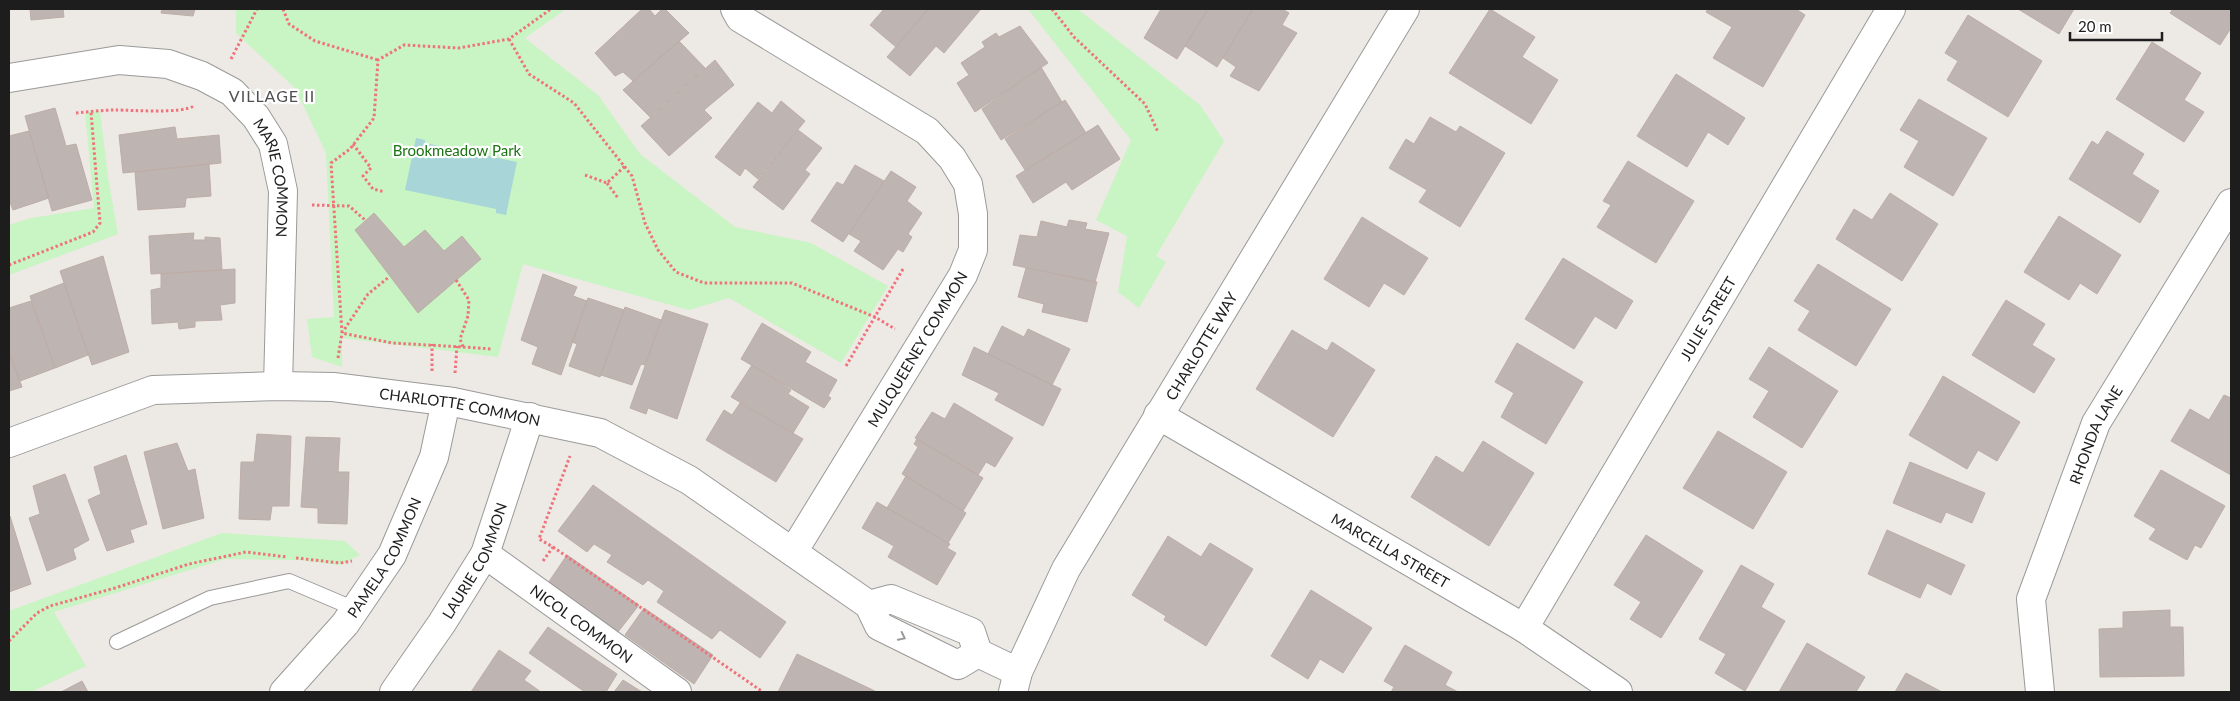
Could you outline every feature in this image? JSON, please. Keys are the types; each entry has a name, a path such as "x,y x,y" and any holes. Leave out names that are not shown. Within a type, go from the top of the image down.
{"street":[{"name":"MULQUEENEY COMMON","path":"735,9 740,18 927,131 952,158 968,184 973,214 973,250 963,275 793,552"},
{"name":"CHARLOTTE WAY","path":"1015,682 1066,569 1406,9"},
{"name":"JULIE STREET","path":"1524,628 1891,9"},
{"name":"MARIE COMMON","path":"9,78 119,60 168,64 202,76 232,92 256,118 274,144 283,190 278,386"},
{"name":"RHONDA LANE","path":"2040,692 2031,599 2096,423 2231,203"},
{"name":"CHARLOTTE COMMON","path":"9,443 153,390 278,386 333,387 446,401 600,433 690,480 869,605 879,626 958,664 978,653 1015,682"},
{"name":"PAMELA COMMON","path":"284,692 344,624 392,555 434,457 446,401"},
{"name":"MARCELLA STREET","path":"1158,415 1524,628 1618,692"},
{"name":"LAURIE COMMON","path":"394,692 442,623 485,554 530,417"},
{"name":"NICOL COMMON","path":"485,554 677,692"}],"lane":[{"path":"117,642 210,598 289,581 355,609"}],"path":[{"path":"249,27 258,9"},
{"path":"283,9 288,24 315,41 378,60 404,45 459,48 509,40 551,9"},
{"path":"1052,9 1074,37 1145,104 1158,132"},
{"path":"509,40 529,74 574,103 625,166 632,176 645,223 658,250 676,272 704,282 792,283 875,317 921,344"},
{"path":"342,333 330,162 354,144 374,118 378,60"},
{"path":"9,266 93,232 100,223 91,112"},
{"path":"354,144 371,168 363,176 373,189 385,192"},
{"path":"608,183 625,166"},
{"path":"585,175 608,183 618,198"},
{"path":"333,205 349,206 365,220"},
{"path":"846,366 903,270"},
{"path":"342,333 368,294 389,277"},
{"path":"456,280 469,300 468,316 460,339 463,347"},
{"path":"342,333 392,343 492,349"},
{"path":"572,451 539,539 763,692"},
{"path":"527,584 553,547"},
{"path":"9,641 37,613 50,606 115,588 189,564 246,552 340,562"}],"green space":[{"name":"Brookmeadow Park","path":"236,9 566,9 525,38 598,95 640,154 735,227 811,243 888,286 841,363 729,298 689,310 523,264 498,357 342,338 342,367 312,357 307,319 334,317 326,153 295,88 236,33"},
{"path":"1028,9 1079,10 1200,105 1224,141 1156,256 1166,262 1139,308 1118,292 1127,236 1096,220 1131,140"},
{"path":"100,111 108,177 118,234 9,275 9,225 31,218 94,208 85,112"},
{"path":"222,533 345,541 360,555 340,565 300,560 225,559 54,612 86,666 31,692 9,692 9,611"}],"water":[{"path":"416,138 425,140 425,143 517,162 506,215 496,213 496,209 405,190"}],"building":[{"path":"30,9 63,9 64,17 31,20"},
{"path":"162,9 195,9 193,16 161,13"},
{"path":"642,9 649,9 655,16 662,9 665,9 689,33 633,81 623,72 615,76 595,53"},
{"path":"884,9 928,9 896,47 870,25"},
{"path":"928,9 981,9 944,53 936,46 910,76 887,57"},
{"path":"1161,9 1208,9 1177,59 1144,38"},
{"path":"1208,9 1253,9 1217,67 1185,46"},
{"path":"1253,9 1282,9 1289,13 1282,25 1297,33 1259,91 1230,76 1236,67 1223,58"},
{"path":"1490,9 1535,37 1522,57 1558,80 1531,124 1449,73"},
{"path":"1708,9 1796,9 1805,15 1763,87 1713,58 1732,27 1706,12"},
{"path":"2018,9 2074,9 2059,34"},
{"path":"2173,9 2231,9 2231,28 2220,45 2170,13"},
{"path":"1968,15 2042,61 2008,117 1947,80 1958,61 1945,53"},
{"path":"1020,26 1048,63 975,112 957,83 969,75 961,63 985,47 982,42 996,33 999,37"},
{"path":"679,41 705,68 650,117 623,90"},
{"path":"2152,42 2201,73 2184,100 2204,112 2184,142 2116,99"},
{"path":"715,60 734,85 704,110 712,118 669,156 641,126"},
{"path":"1041,67 1062,102 1001,140 982,109"},
{"path":"1676,74 1745,118 1728,145 1708,132 1687,167 1637,136"},
{"path":"1919,99 1987,138 1953,196 1904,167 1919,141 1900,130"},
{"path":"1065,100 1086,133 1025,170 1005,139"},
{"path":"781,101 805,121 758,179 745,168 740,176 715,157 758,102 772,113"},
{"path":"55,108 66,146 76,144 92,200 52,211 25,116"},
{"path":"1430,117 1456,132 1460,126 1505,153 1460,227 1419,202 1427,190 1389,168 1406,139 1414,144"},
{"path":"1098,125 1120,159 1072,190 1066,182 1033,203 1016,176"},
{"path":"175,127 177,139 219,135 221,163 123,173 119,135"},
{"path":"798,130 822,148 805,170 810,174 783,210 753,187"},
{"path":"29,131 49,198 13,210 9,200 9,136"},
{"path":"2107,131 2144,154 2132,174 2159,191 2140,223 2069,179 2092,141 2098,145"},
{"path":"1628,161 1694,201 1656,263 1597,227 1611,205 1603,201"},
{"path":"209,164 211,196 186,198 185,207 138,210 135,172"},
{"path":"855,165 884,181 843,242 811,221 837,182 843,185"},
{"path":"891,171 916,187 907,201 922,213 908,234 912,237 903,252 898,249 883,270 854,251 861,241 849,234"},
{"path":"1890,193 1938,224 1902,281 1836,239 1854,209 1872,220"},
{"path":"374,213 404,247 425,230 444,251 462,236 481,259 418,313 355,230"},
{"path":"2059,216 2121,255 2097,294 2080,283 2069,300 2024,272"},
{"path":"1362,217 1428,258 1404,295 1384,283 1369,307 1324,279"},
{"path":"1069,220 1087,223 1085,229 1109,233 1095,282 1013,265 1020,235 1037,237 1041,221 1067,227"},
{"path":"194,233 193,240 205,240 205,237 220,238 222,270 151,274 149,236"},
{"path":"103,256 129,352 92,365 60,271"},
{"path":"1563,258 1633,301 1616,329 1595,316 1574,349 1525,319"},
{"path":"1818,264 1891,309 1856,366 1798,330 1810,311 1794,301"},
{"path":"1026,268 1097,282 1087,322 1042,312 1044,304 1018,297"},
{"path":"235,269 235,303 220,305 222,320 195,321 195,327 179,329 178,322 152,324 151,290 161,288 161,274"},
{"path":"543,274 577,287 573,296 587,301 561,375 532,364 538,347 521,340"},
{"path":"64,283 88,355 55,368 30,296"},
{"path":"588,298 624,310 600,377 569,366 577,344 572,342"},
{"path":"2006,300 2045,324 2032,345 2055,359 2034,393 1972,355"},
{"path":"31,301 55,368 20,381 9,352 9,308"},
{"path":"625,307 661,320 645,365 641,364 632,385 601,375"},
{"path":"665,310 708,324 677,419 648,408 646,414 630,408"},
{"path":"762,323 811,352 805,362 837,380 828,396 831,398 824,408 741,359"},
{"path":"1002,326 1024,337 1028,329 1070,349 1052,385 988,354"},
{"path":"1292,330 1327,351 1332,342 1375,370 1333,437 1256,389"},
{"path":"1517,343 1583,382 1546,444 1501,417 1514,393 1495,382"},
{"path":"974,347 1061,389 1043,426 995,400 999,393 962,375"},
{"path":"1769,347 1838,391 1802,448 1753,417 1769,391 1749,379"},
{"path":"9,352 22,387 9,391"},
{"path":"752,365 791,390 788,394 809,407 793,433 731,397"},
{"path":"1943,376 2020,422 1997,461 1978,450 1967,469 1909,435"},
{"path":"2224,395 2231,398 2231,475 2171,441 2190,409 2209,420"},
{"path":"740,403 803,439 776,482 706,440 724,410 732,415"},
{"path":"954,403 1013,438 995,467 986,462 978,475 915,438 932,412 945,419"},
{"path":"1718,431 1787,472 1753,529 1683,488"},
{"path":"257,434 291,436 289,506 272,506 270,520 239,519 241,462 254,462"},
{"path":"306,437 340,438 338,472 349,472 347,524 318,523 318,508 301,507"},
{"path":"917,439 983,478 963,511 902,474 918,447 914,444"},
{"path":"1483,441 1534,473 1489,546 1411,497 1436,456 1463,473"},
{"path":"177,443 188,471 195,469 204,518 163,529 144,452"},
{"path":"126,455 147,524 130,530 134,542 107,551 88,500 101,494 94,467"},
{"path":"1910,462 1985,493 1972,523 1946,512 1941,523 1893,503"},
{"path":"2161,470 2225,506 2201,548 2195,545 2187,560 2149,539 2156,529 2134,516"},
{"path":"65,474 89,540 73,549 76,559 47,571 29,518 40,514 33,486"},
{"path":"906,476 966,513 948,543 887,508"},
{"path":"593,485 786,622 760,658 720,630 712,639 657,602 664,591 648,580 643,585 607,562 612,555 594,544 587,552 558,531"},
{"path":"877,502 950,544 947,548 956,553 937,585 888,557 894,546 862,528"},
{"path":"9,517 31,584 9,592"},
{"path":"1887,530 1965,565 1951,595 1927,583 1920,598 1868,574"},
{"path":"1646,535 1703,571 1661,638 1630,619 1641,602 1614,585"},
{"path":"1168,536 1201,557 1210,543 1253,569 1206,646 1164,620 1166,616 1132,595"},
{"path":"567,555 639,605 618,632 548,583"},
{"path":"1741,565 1774,584 1761,607 1785,621 1745,691 1715,673 1726,654 1699,639"},
{"path":"1311,590 1372,628 1343,673 1320,659 1308,679 1271,656"},
{"path":"644,608 713,655 694,684 625,635"},
{"path":"2170,610 2170,627 2183,627 2184,676 2100,677 2099,629 2123,628 2123,612"},
{"path":"548,627 617,674 606,692 585,692 529,653"},
{"path":"1807,643 1865,677 1856,692 1779,692"},
{"path":"1405,645 1452,672 1445,685 1458,692 1391,692 1394,687 1384,681"},
{"path":"499,650 531,671 524,680 541,692 471,692"},
{"path":"797,654 877,692 778,692"},
{"path":"1906,673 1942,692 1895,692"},
{"path":"623,680 642,692 614,692"},
{"path":"82,681 88,692 61,692"}],"district":[{"name":"VILLAGE II","path":"272,95"}]}
